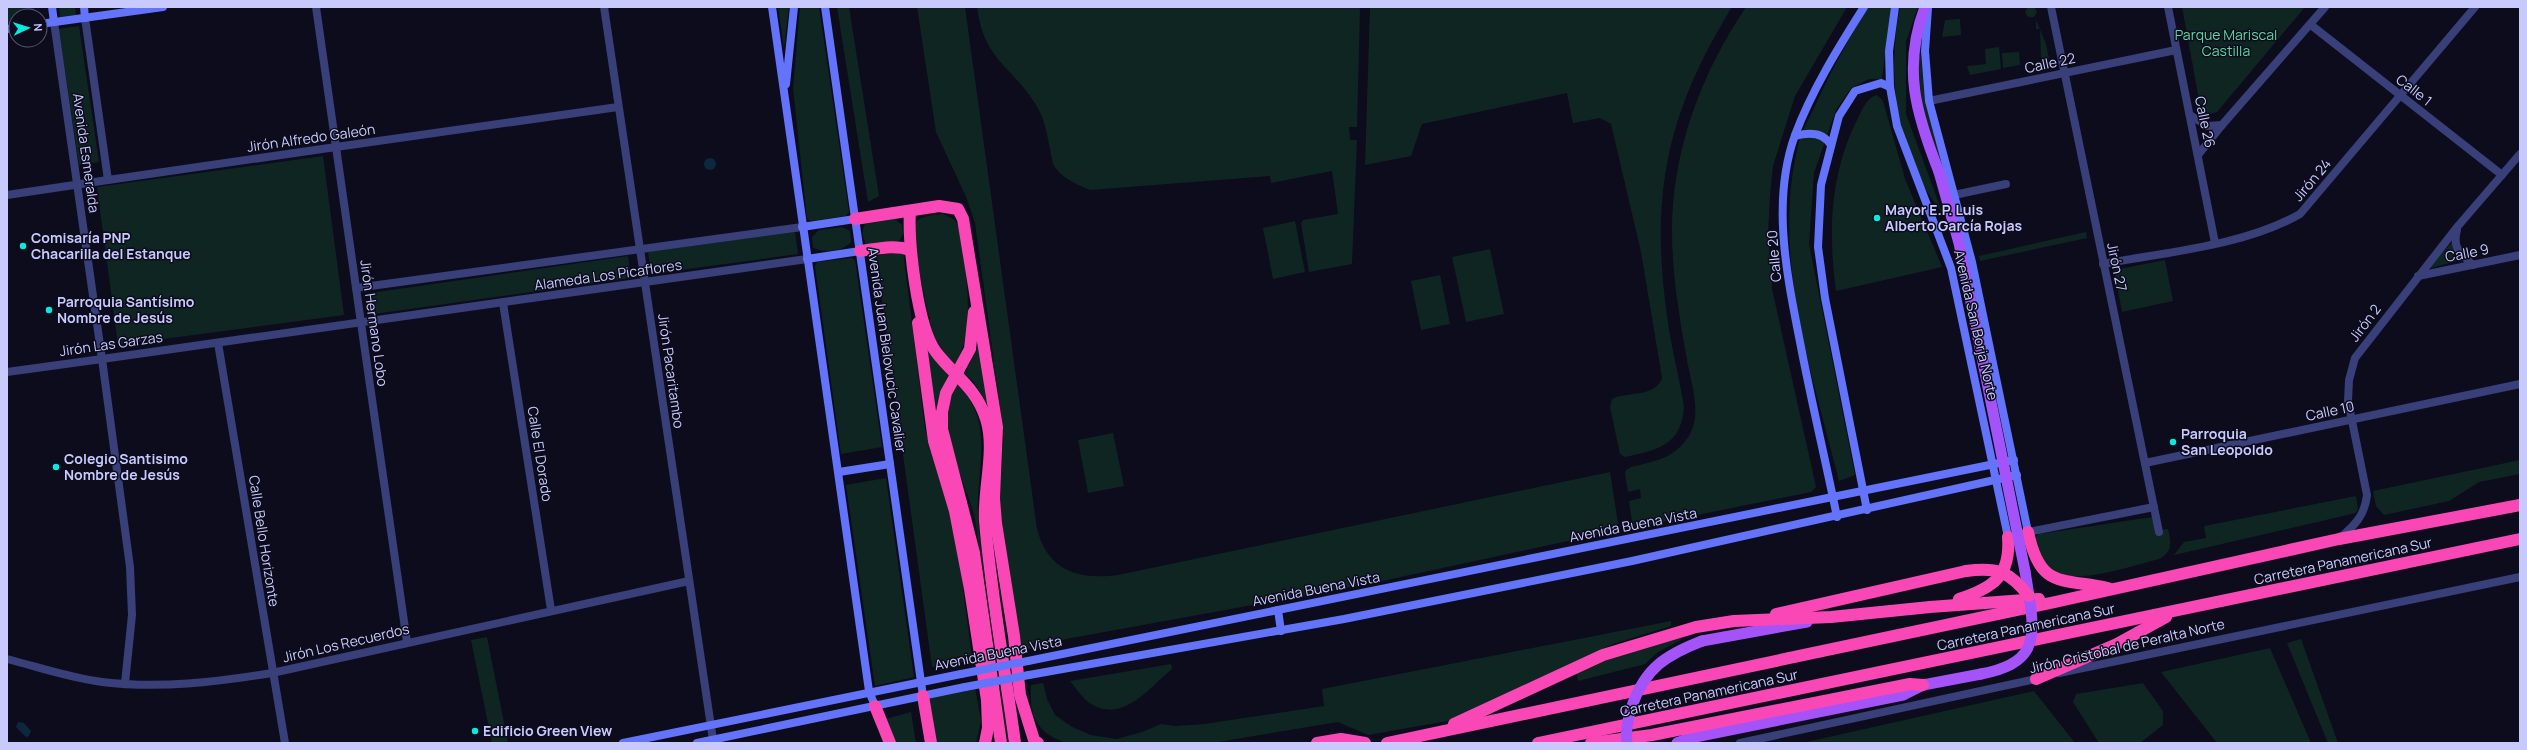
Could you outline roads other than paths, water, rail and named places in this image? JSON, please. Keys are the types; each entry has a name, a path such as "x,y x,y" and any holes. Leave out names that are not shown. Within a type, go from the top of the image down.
{"highway":[{"path":"855,219 938,206 958,209 970,253 997,427 994,498 996,523 1014,636 1020,696 1034,740 1038,743"},
{"path":"910,210 910,250 926,331 934,350 956,374 968,384 978,399 986,420 989,438 985,520 1015,743"},
{"path":"860,251 890,247 902,247 910,250"},
{"path":"970,253 973,287 973,336 970,350 956,374 945,399 942,412 942,430 974,553 1001,743"},
{"path":"914,272 918,320 934,441 955,511 970,589 986,700 988,728 985,743"},
{"name":"Carretera Panamericana Sur","path":"1387,743 2055,602 2339,539 2520,505"},
{"path":"2028,532 2034,558 2043,570 2060,581 2113,589"},
{"path":"1930,607 1976,594 1990,586 2001,575 2007,563 2008,537"},
{"name":"Carretera Panamericana Sur","path":"1538,743 2520,539"},
{"path":"1438,732 1603,655 1696,627 1773,615 1982,569 2000,571 2016,582 2029,596"},
{"path":"1748,620 1831,618 2033,598 2055,602"},
{"path":"2036,679 2117,644 2174,612"},
{"path":"1591,743 1652,735 1910,684 1924,685"},
{"path":"923,696 931,743"},
{"path":"875,706 890,743"},
{"path":"1317,743 1341,739 1365,743"},
{"path":"1551,741 1576,743"}],"main road":[{"name":"Avenida Esmeralda","path":"52,7 54,22"},
{"name":"Avenida Esmeralda","path":"84,7 85,18"},
{"path":"109,7 113,11 140,10"},
{"path":"48,23 162,7"},
{"path":"772,7 869,691 875,706"},
{"path":"785,97 794,7"},
{"name":"Avenida Juan Bielovucic Cavalier","path":"825,7 923,696"},
{"name":"Calle 20","path":"1837,517 1804,366 1783,247 1784,183 1795,136 1826,70 1864,7"},
{"name":"Avenida San Borja Norte","path":"1895,7 1889,51 1890,87 1897,126 1951,268 1994,464 2008,537"},
{"path":"1677,743 1690,738 1903,695 1924,685 1999,671 2017,662 2029,645 2033,630 2029,596 1959,243 1939,172 1922,125 1913,83 1911,66 1916,29 1925,7"},
{"name":"Avenida San Borja Norte","path":"1928,7 1925,51 1929,101 1972,264 2028,532"},
{"path":"1867,510 1825,298 1818,247 1821,185 1839,116 1855,91 1881,83 1890,87"},
{"path":"1795,136 1816,134 1828,140 1831,145"},
{"name":"Alameda Los Picaflores","path":"802,227 855,219"},
{"name":"Alameda Los Picaflores","path":"807,259 860,251"},
{"name":"Avenida Buena Vista","path":"622,743 869,691 1028,661 2014,460"},
{"path":"839,472 890,464"},
{"name":"Avenida Buena Vista","path":"697,743 1029,674 1280,631 1632,561 1837,517 2017,475"},
{"path":"1278,610 1280,631"},
{"path":"1626,743 1630,711 1646,675 1663,660 1681,649 1702,641 1831,618"}],"street":[{"name":"Jirón Hermano Lobo","path":"316,7 407,642"},
{"name":"Jirón Pacaritambo","path":"604,7 713,740"},
{"name":"Jirón 27","path":"2051,7 2063,74 2159,532"},
{"name":"Calle 26","path":"2168,7 2215,243"},
{"path":"2198,155 2222,125 2325,7"},
{"name":"Jirón 24","path":"2103,264 2215,243 2265,231 2300,214 2475,7"},
{"name":"Avenida Esmeralda","path":"85,18 108,180"},
{"name":"Avenida Esmeralda","path":"54,22 78,185 130,566 132,615 125,684"},
{"name":"Calle 1","path":"2310,25 2502,175"},
{"name":"Calle 22","path":"1929,101 2176,50"},
{"name":"Jirón Alfredo Galeón","path":"7,195 618,107"},
{"path":"2190,115 2207,126 2222,125"},
{"name":"Jirón 2","path":"2339,539 2359,520 2366,506 2367,490 2348,400 2349,380 2355,358 2458,226 2520,154"},
{"path":"1954,195 2006,184"},
{"path":"2458,226 2454,239 2456,248 2473,265"},
{"name":"Alameda Los Picaflores","path":"356,288 802,227"},
{"name":"Calle 9","path":"2418,276 2520,255"},
{"name":"Alameda Los Picaflores","path":"361,323 807,259"},
{"name":"Calle El Dorado","path":"503,303 551,610"},
{"name":"Jirón Las Garzas","path":"7,372 361,323"},
{"name":"Calle Bello Horizonte","path":"218,343 272,674 285,743"},
{"name":"Calle 10","path":"2145,463 2520,384"},
{"path":"2028,532 2154,507"},
{"name":"Jirón Cristobal de Peralta Norte","path":"1740,743 2238,634 2520,577"},
{"name":"Jirón Los Recuerdos","path":"7,659 75,677 125,684 209,683 272,674 407,642 689,581"}],"water":[{"path":"710,158 714,160 716,164 714,168 710,170 706,168 704,164 706,160"},
{"path":"18,722 24,723 31,731 29,736 26,737 16,727"}],"place":[{"name":"Mayor E.P. Luis Alberto García Rojas","path":"1877,218"},
{"name":"Comisaría PNP Chacarilla del Estanque","path":"23,246"},
{"name":"Parroquia Santísimo Nombre de Jesús","path":"49,310"},
{"name":"Parroquia San Leopoldo","path":"2173,442"},
{"name":"Colegio Santisimo Nombre de Jesús","path":"56,467"},
{"name":"Edificio Green View","path":"475,731"}],"park label":[{"name":"Parque Mariscal Castilla","path":"2226,44"}]}
